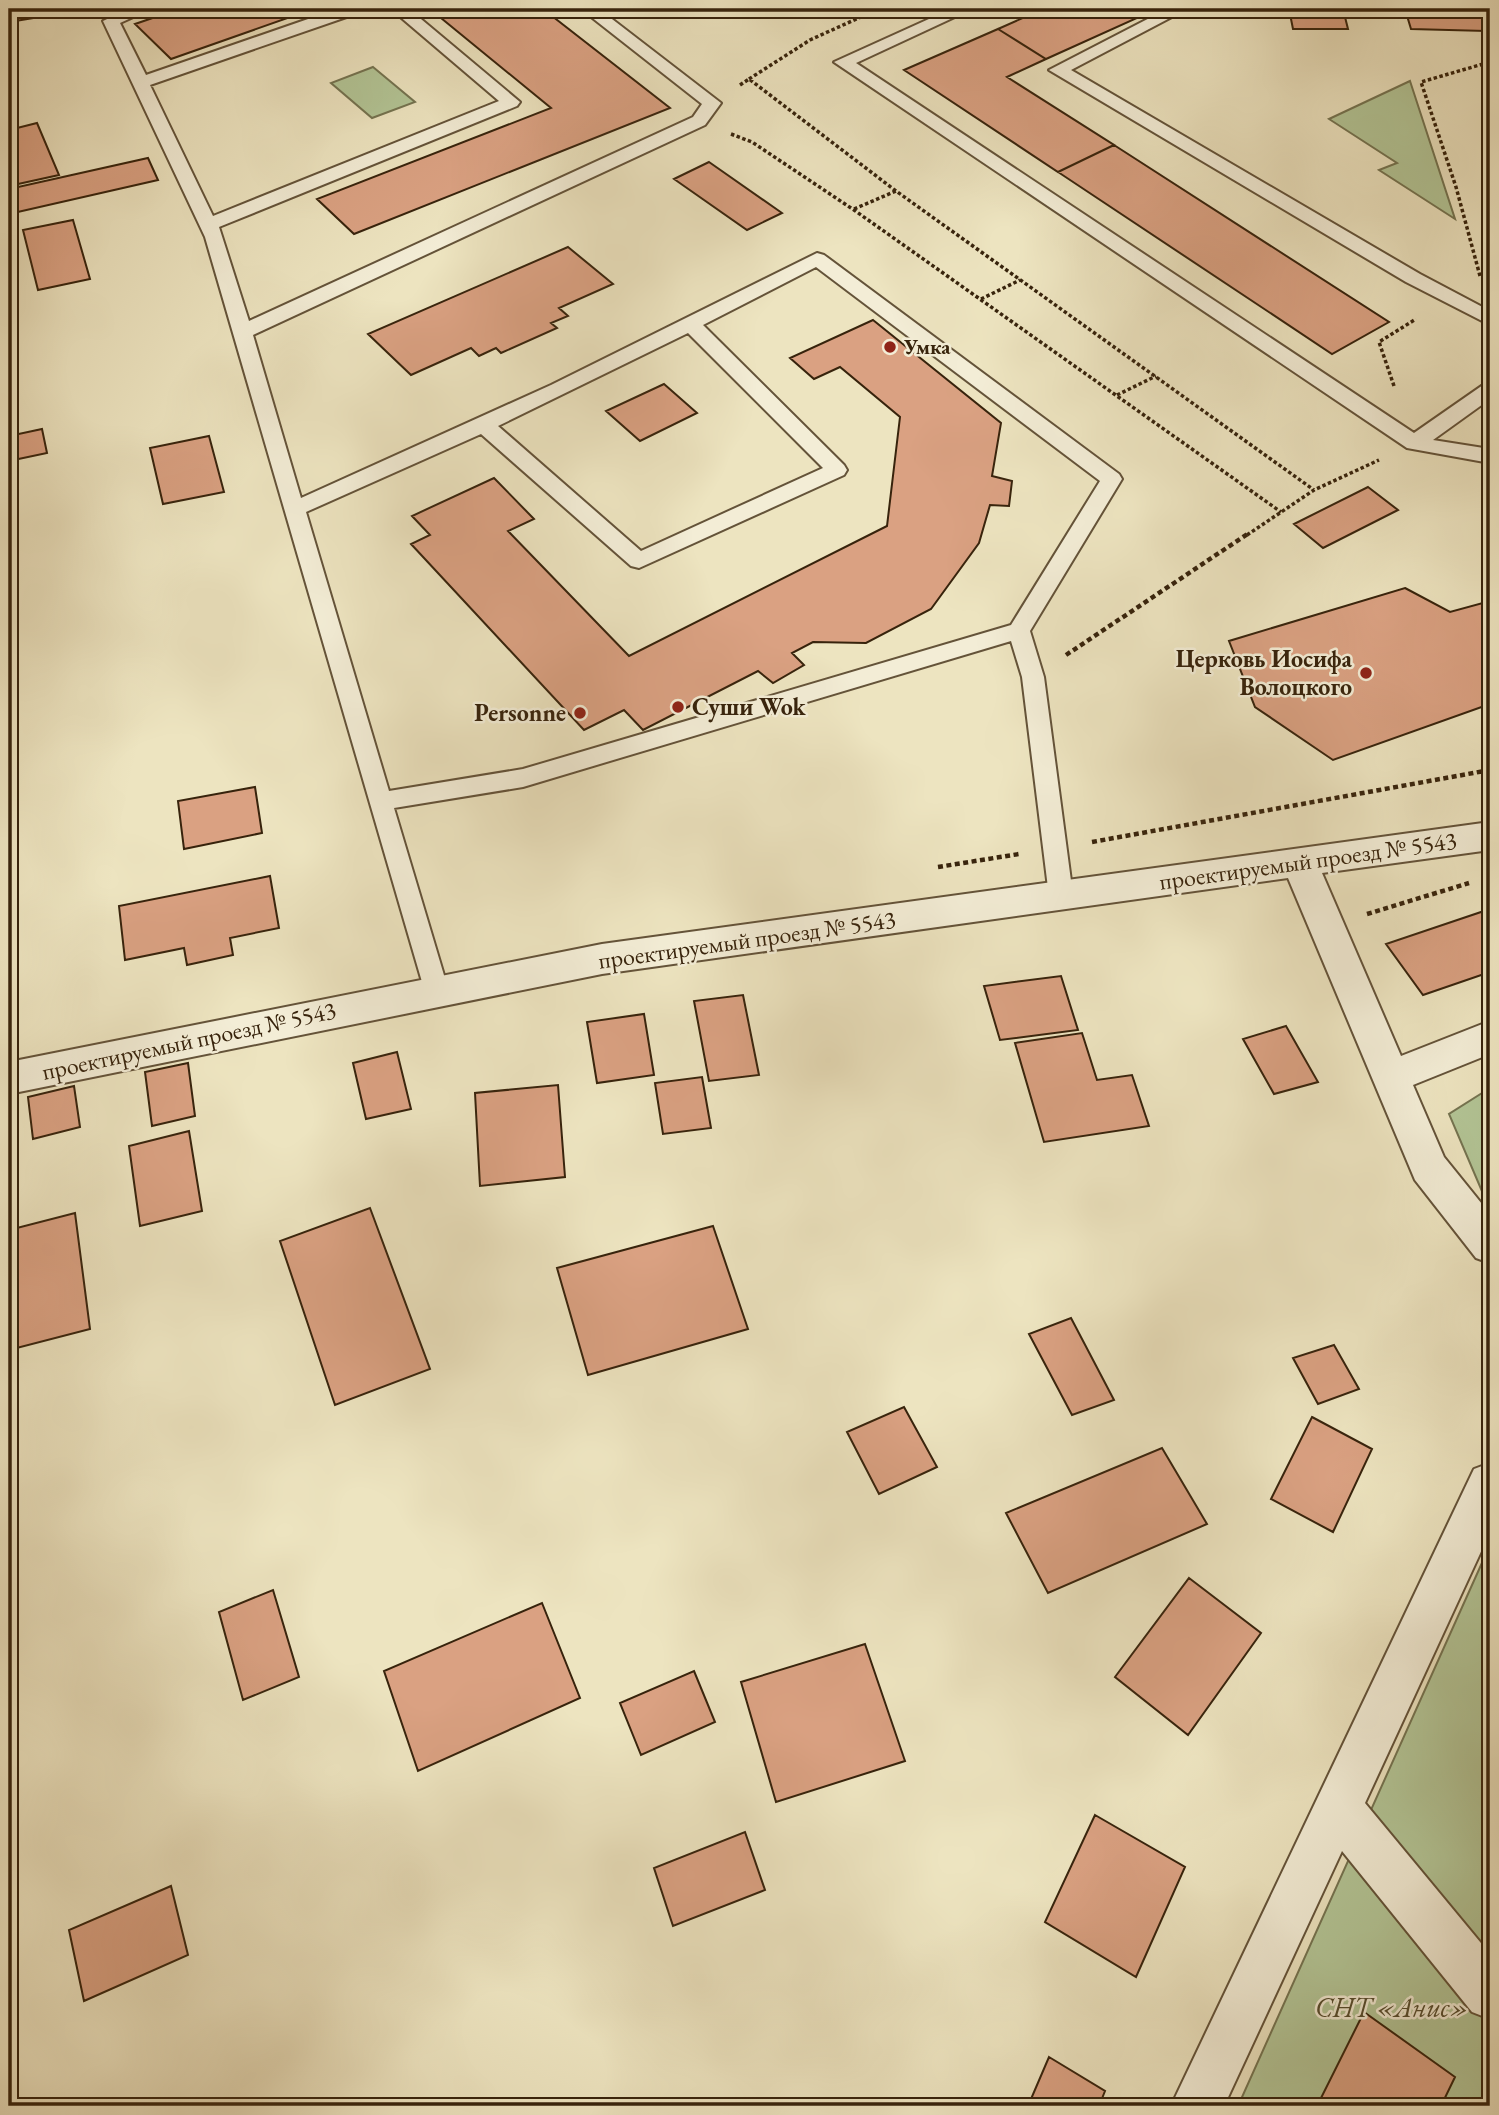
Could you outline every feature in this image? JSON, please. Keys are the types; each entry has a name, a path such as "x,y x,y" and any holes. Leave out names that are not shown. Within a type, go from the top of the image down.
{"street":[{"name":"проектируемый проезд № 5543","path":"9,1078 602,959 1490,836"},
{"path":"1300,864 1429,1168 1490,1245"},
{"path":"1389,1078 1490,1037"},
{"path":"1200,2104 1490,1484"},
{"path":"1338,1808 1490,1994"}],"lane":[{"path":"143,9 111,21 208,225 242,332 436,992"},
{"path":"140,83 352,9"},
{"path":"208,225 511,102 399,9"},
{"path":"242,332 699,121 712,103 589,9"},
{"path":"964,9 843,62 1414,443 1490,456"},
{"path":"1179,9 1058,70 1413,278 1490,319"},
{"path":"294,509 483,424 691,325 817,259 1112,478 1019,631 523,778 380,801"},
{"path":"483,424 639,561 837,470 691,325"},
{"path":"1414,443 1490,390"},
{"path":"1019,631 1033,677 1061,896"}],"path":[{"path":"712,103 806,38 878,9"},
{"path":"1483,288 1457,187 1421,82 1490,62"},
{"path":"749,79 896,191 1314,490"},
{"path":"752,142 854,209 1281,512"},
{"path":"854,209 896,191"},
{"path":"980,299 1020,279"},
{"path":"1116,395 1156,376"},
{"path":"1033,677 1314,490 1414,443"},
{"path":"1091,842 1490,770"},
{"path":"1326,924 1481,880"}],"green space":[{"path":"373,67 415,102 372,118 331,83"},
{"path":"1410,81 1455,219 1379,170 1397,163 1329,119"},
{"path":"1490,1088 1490,1210 1449,1114"},
{"name":"СНТ «Анис»","path":"1490,1545 1490,2106 1238,2106"}],"building":[{"path":"9,9 38,9 40,17 9,22"},
{"path":"179,9 313,9 171,59 135,24"},
{"path":"430,9 543,9 670,108 354,234 317,199 551,108"},
{"path":"1043,9 1121,9 1137,18 1046,59 998,29"},
{"path":"1121,9 1158,9 1137,18"},
{"path":"1289,9 1343,9 1348,29 1293,29"},
{"path":"1405,9 1479,9 1486,31 1411,29"},
{"path":"998,29 1046,59 1007,77 1114,145 1058,172 904,70"},
{"path":"37,123 59,175 9,186 9,130"},
{"path":"1114,145 1389,322 1332,354 1058,172"},
{"path":"148,158 158,180 9,214 9,189"},
{"path":"709,162 782,213 747,230 674,179"},
{"path":"73,220 90,279 38,290 23,230"},
{"path":"568,247 613,284 559,308 568,316 551,323 557,328 501,353 496,348 479,356 471,348 411,375 368,334"},
{"path":"873,320 1001,423 992,476 1012,481 1009,506 990,505 979,543 931,609 866,643 813,642 792,653 804,665 773,683 758,671 643,730 624,710 584,730 411,544 430,535 412,516 494,478 534,519 508,531 629,656 887,526 900,417 840,367 814,379 790,358"},
{"path":"664,384 697,413 640,441 606,411"},
{"path":"42,429 47,453 9,461 9,436"},
{"path":"209,436 224,492 163,504 150,448"},
{"path":"1368,487 1398,510 1323,548 1294,524"},
{"name":"Церковь Иосифа Волоцкого","path":"1405,588 1450,612 1490,601 1490,704 1333,760 1255,707 1229,641"},
{"path":"255,787 262,833 184,849 178,801"},
{"path":"270,876 279,928 230,938 233,955 187,965 184,948 125,960 119,906"},
{"path":"1490,909 1490,972 1423,995 1386,944"},
{"path":"1061,976 1078,1030 1000,1040 984,986"},
{"path":"743,995 759,1075 709,1081 694,1001"},
{"path":"644,1014 654,1075 597,1083 587,1022"},
{"path":"1286,1026 1318,1082 1274,1094 1243,1039"},
{"path":"1082,1033 1097,1080 1132,1075 1149,1126 1044,1142 1015,1043"},
{"path":"397,1052 411,1109 366,1119 353,1063"},
{"path":"188,1063 195,1116 152,1126 145,1072"},
{"path":"702,1077 711,1128 663,1134 655,1083"},
{"path":"558,1085 565,1177 480,1186 475,1093"},
{"path":"74,1086 80,1127 33,1139 28,1097"},
{"path":"189,1131 202,1211 140,1226 129,1146"},
{"path":"370,1208 430,1369 335,1405 280,1241"},
{"path":"75,1213 90,1329 9,1350 9,1230"},
{"path":"713,1226 748,1329 588,1375 557,1268"},
{"path":"1071,1318 1114,1400 1072,1415 1029,1334"},
{"path":"1334,1345 1359,1389 1318,1404 1293,1358"},
{"path":"904,1407 937,1467 879,1494 847,1432"},
{"path":"1312,1417 1372,1449 1333,1532 1271,1499"},
{"path":"1162,1448 1207,1524 1048,1593 1006,1513"},
{"path":"1189,1578 1261,1633 1188,1735 1115,1677"},
{"path":"273,1590 299,1677 243,1700 219,1612"},
{"path":"542,1603 580,1698 418,1771 384,1671"},
{"path":"865,1644 905,1761 776,1802 741,1682"},
{"path":"694,1671 715,1722 641,1755 620,1703"},
{"path":"1095,1815 1185,1867 1136,1977 1045,1922"},
{"path":"745,1832 765,1890 673,1926 654,1868"},
{"path":"171,1886 188,1955 84,2001 69,1930"},
{"path":"1364,2012 1455,2077 1441,2106 1317,2106"},
{"path":"1049,2057 1105,2091 1099,2106 1028,2106"}],"place":[{"name":"Умка","path":"890,347"},
{"name":"Церковь Иосифа Волоцкого","path":"1366,673"},
{"name":"Суши Wok","path":"678,707"},
{"name":"Personne","path":"580,713"}]}
